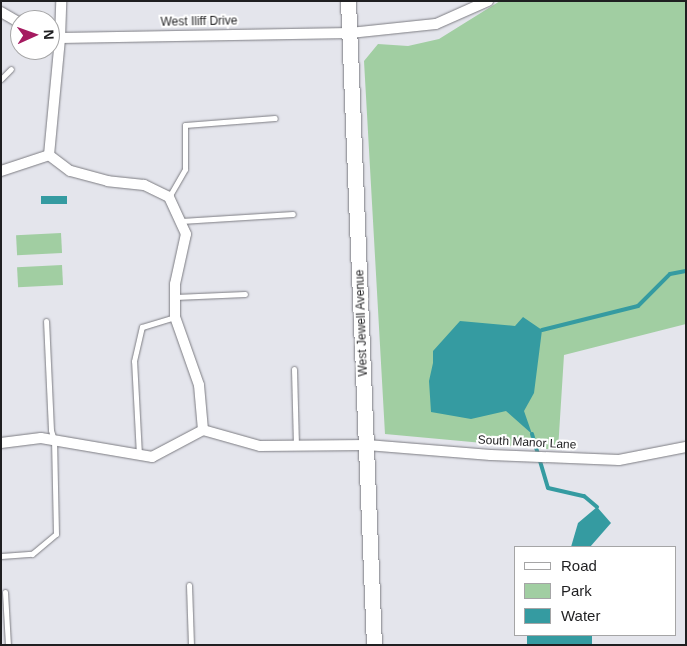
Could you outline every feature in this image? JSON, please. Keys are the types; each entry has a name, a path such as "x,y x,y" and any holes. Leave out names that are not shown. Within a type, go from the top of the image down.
{"main road":[{"name":"West Jewell Avenue","path":"348,1 374,645"}],"street":[{"name":"West Iliff Drive","path":"60,37 350,32 436,24 488,1"},
{"path":"49,155 54,60"},
{"path":"1,171 49,155"},
{"path":"1,443 41,438 152,457 202,430 199,385 175,317 175,284 186,234 170,197 144,185 108,181 70,171 49,155"},
{"name":"South Manor Lane","path":"202,430 260,446 367,445 504,455 619,460 686,447"}],"lane":[{"path":"1,79 11,69"},
{"path":"170,197 185,169 185,125 275,118"},
{"path":"181,221 293,214"},
{"path":"175,297 245,294"},
{"path":"138,455 134,361 142,326 175,317"},
{"path":"1,556 32,554 56,534 54,440 51,430 46,321"},
{"path":"294,369 296,445"},
{"path":"189,585 191,645"},
{"path":"5,592 8,645"}],"green space":[{"path":"500,1 686,1 686,324 564,355 558,450 385,434 364,61 378,44 408,46 439,39"},
{"path":"61,233 62,253 17,255 16,235"},
{"path":"62,265 63,285 18,287 17,267"}],"water":[{"path":"41,196 67,196 67,204 41,204"},
{"path":"523,317 542,330 534,393 524,411 532,434 506,411 471,419 431,412 429,381 433,363 433,351 460,321 515,326"},
{"path":"597,507 611,523 591,546 571,546 578,523"},
{"path":"527,636 592,636 592,645 527,645"}],"waterway":[{"path":"542,330 638,306 670,274 686,271"},
{"path":"532,434 548,488 584,496 597,507"}]}
